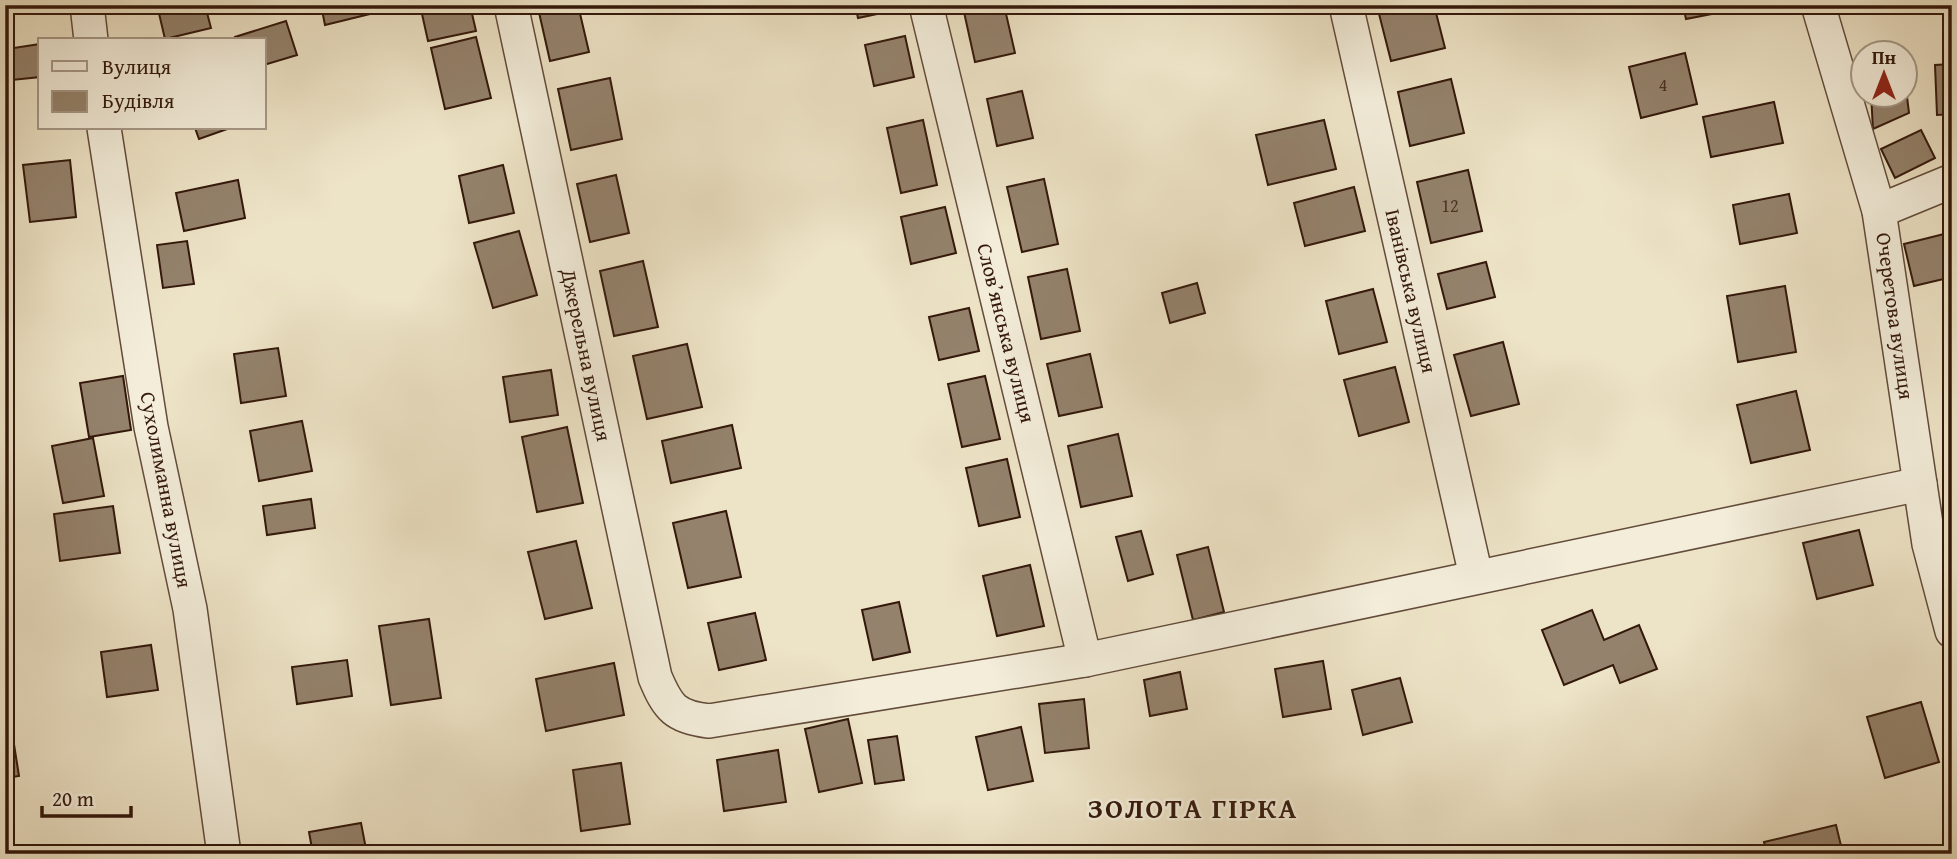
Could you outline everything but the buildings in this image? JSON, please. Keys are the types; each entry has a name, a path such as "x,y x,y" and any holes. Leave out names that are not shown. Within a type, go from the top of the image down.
{"street":[{"path":"87,5 90,38"},
{"name":"Джерельна вулиця","path":"511,5 655,677 666,702 686,718 709,721 1085,660"},
{"name":"Словʼянська вулиця","path":"926,5 1085,660"},
{"name":"Іванівська вулиця","path":"1346,5 1476,576"},
{"name":"Очеретова вулиця","path":"1818,5 1879,211 1920,484 1940,541 1952,631"},
{"name":"Сухолиманна вулиця","path":"104,130 151,427 190,609 224,854"},
{"path":"1879,211 1952,181"},
{"path":"1085,660 1920,484"}],"district":[{"name":"ЗОЛОТА ГІРКА","path":"1193,808"}]}
